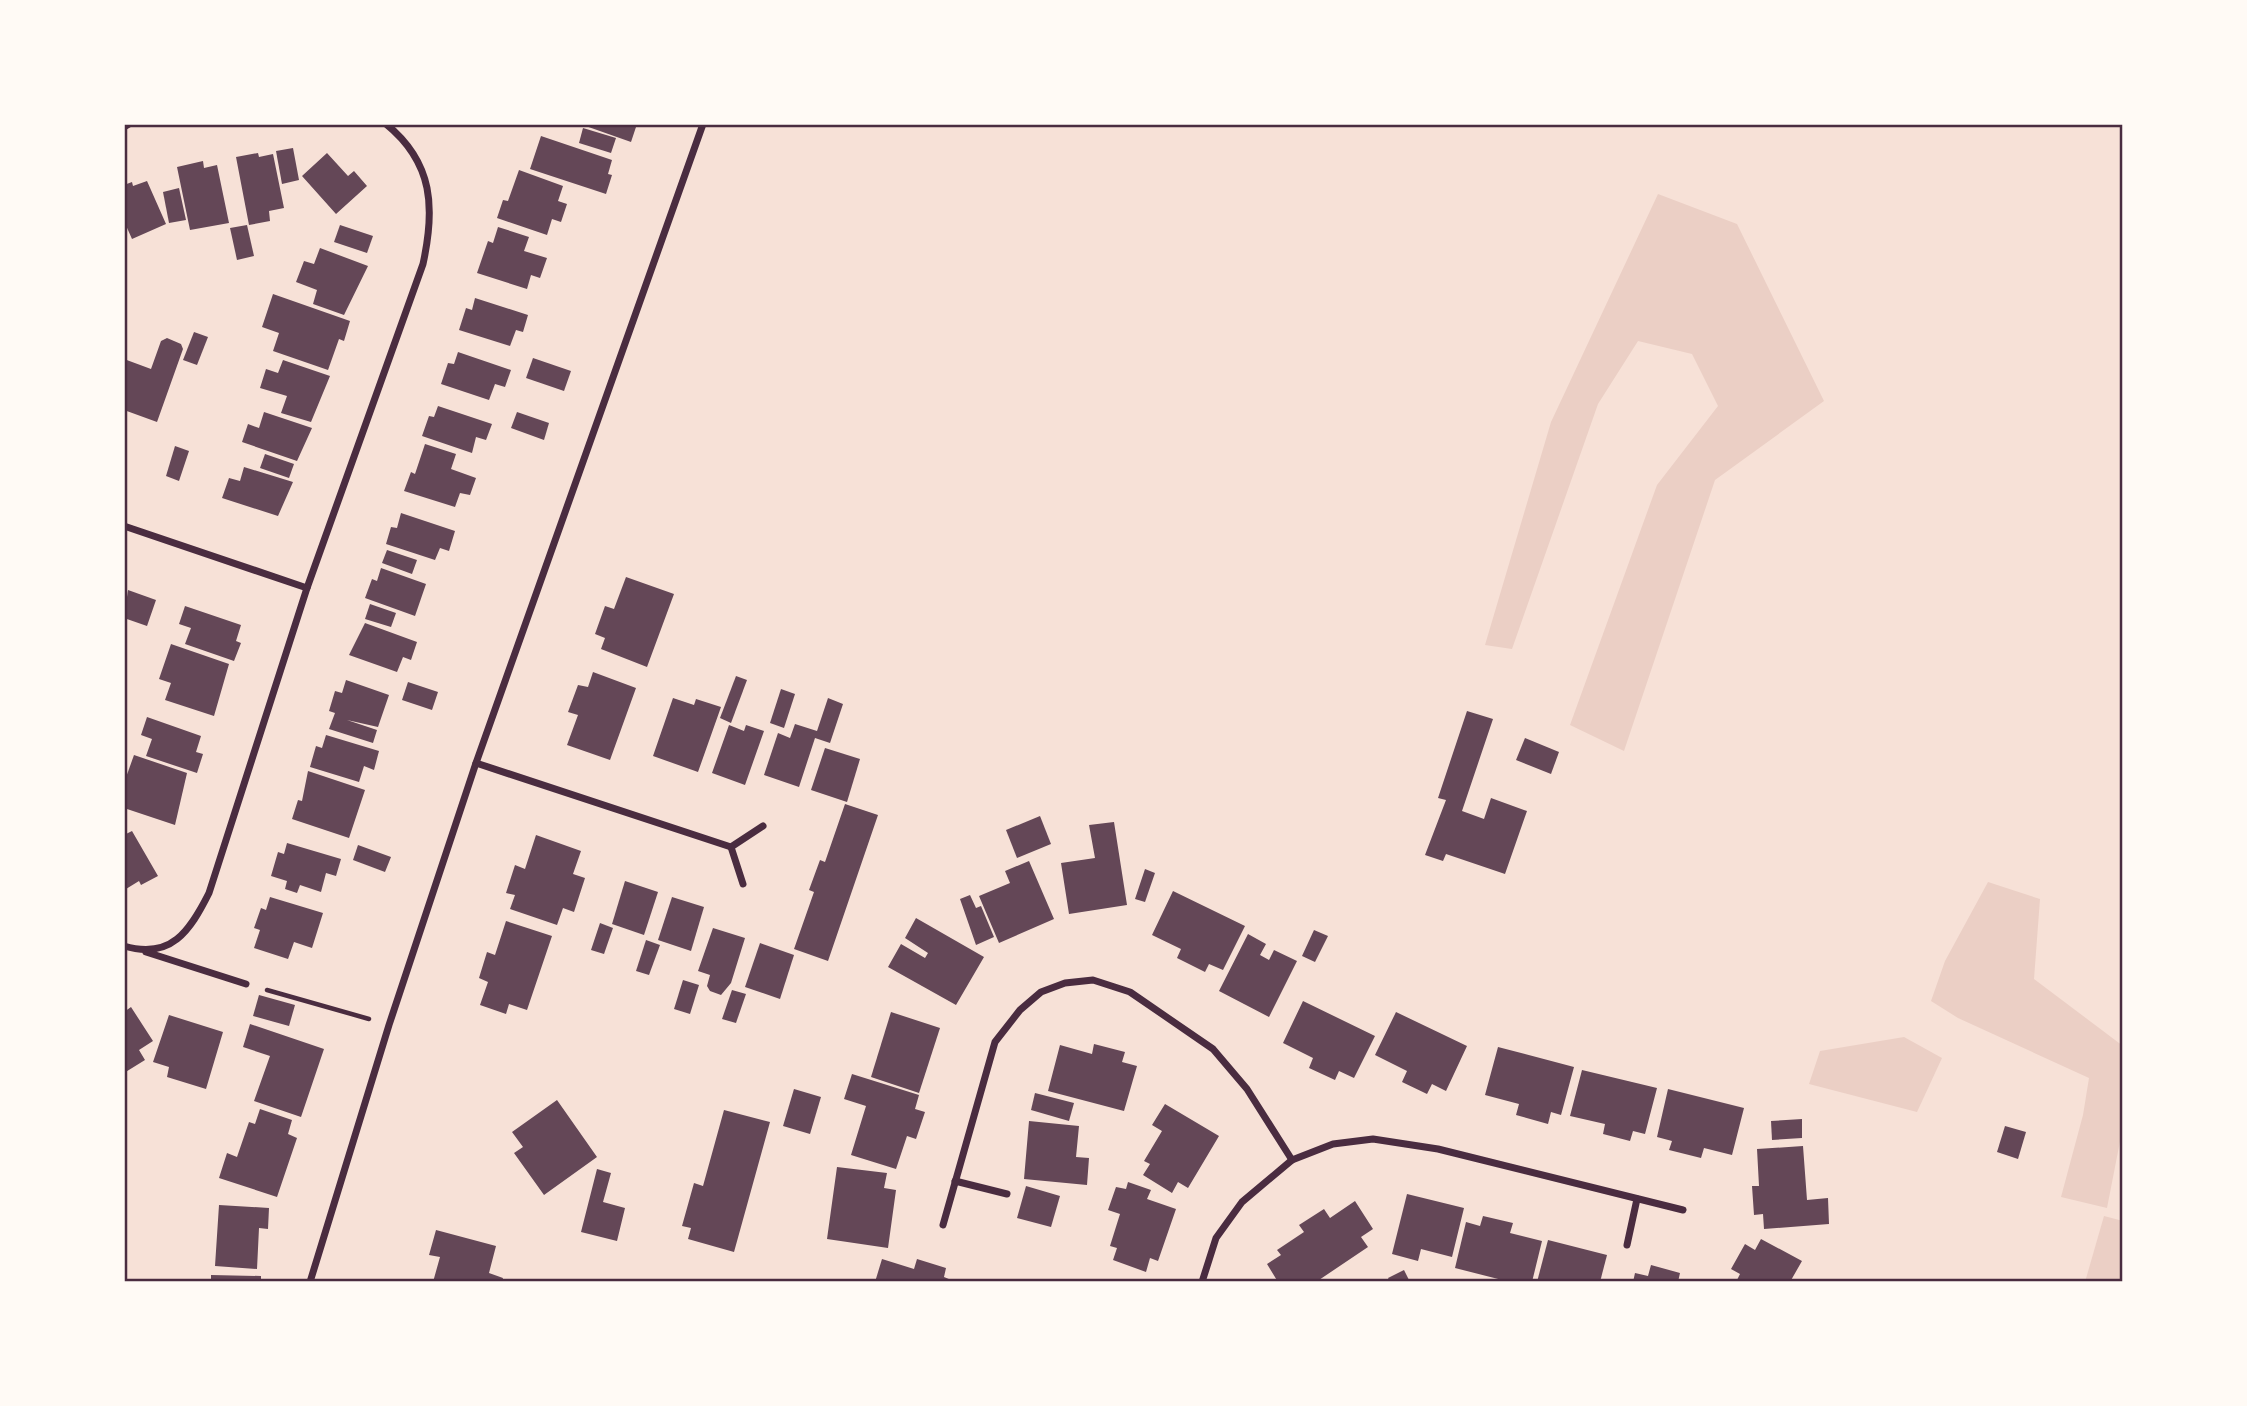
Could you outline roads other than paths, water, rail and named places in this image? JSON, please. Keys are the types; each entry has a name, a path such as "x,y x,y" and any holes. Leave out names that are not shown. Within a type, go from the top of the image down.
{"street":[{"path":"124,127 129,124"},
{"path":"145,952 182,936 197,918 209,893 307,588 423,264 430,228 428,183 399,135 386,124"},
{"path":"310,1282 389,1025 476,764 703,124"},
{"path":"124,526 307,588"},
{"path":"476,764 731,847"},
{"path":"731,847 763,826"},
{"path":"731,847 743,884"},
{"path":"124,946 246,984"},
{"path":"943,1225 995,1042 1007,1023 1041,992 1065,983 1093,980 1130,992 1213,1049 1247,1090 1292,1160"},
{"path":"1202,1282 1216,1238 1242,1202 1292,1160 1333,1144 1373,1139 1438,1149 1683,1210"},
{"path":"955,1181 1007,1194"},
{"path":"1627,1245 1637,1199"}]}
